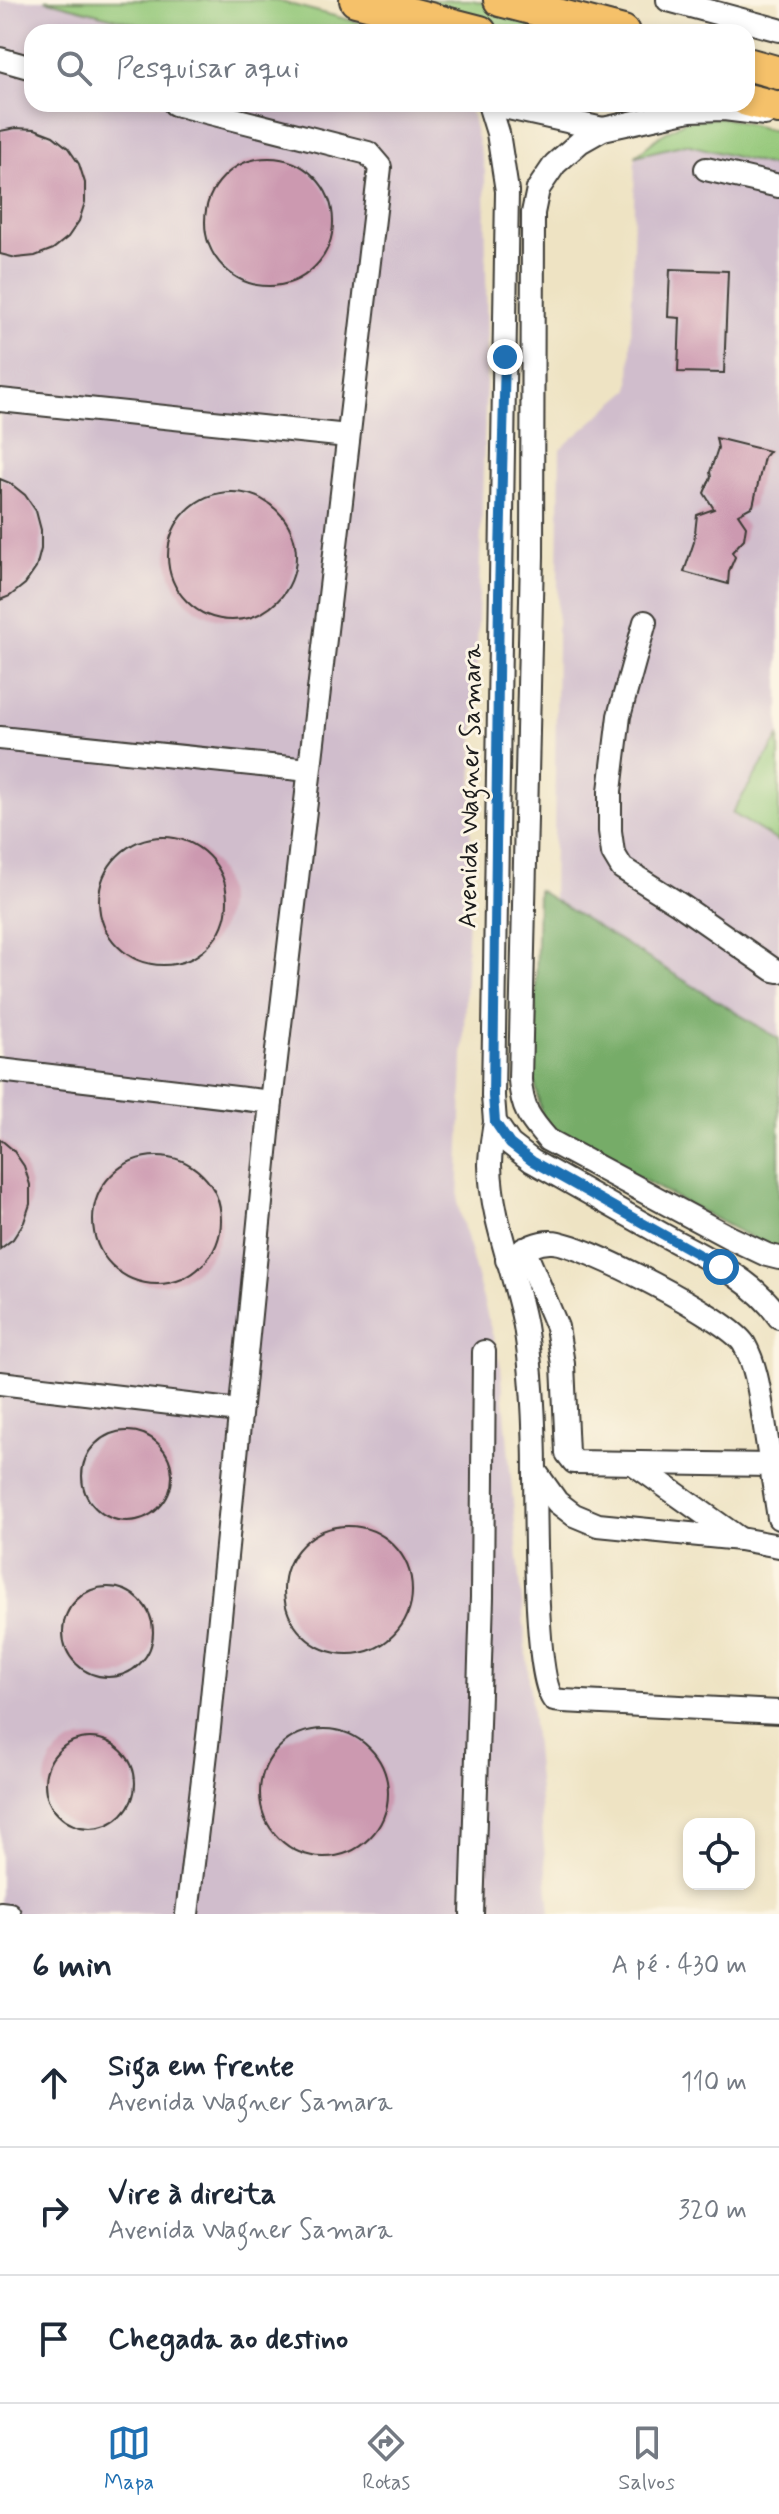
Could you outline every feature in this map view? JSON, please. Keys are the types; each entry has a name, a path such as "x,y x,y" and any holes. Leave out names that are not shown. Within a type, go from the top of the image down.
{"highway":[{"path":"356,0 449,24"},
{"path":"500,0 592,24"},
{"path":"755,102 779,108"}],"street":[{"path":"668,0 779,30"},
{"path":"387,8 416,24"},
{"path":"0,59 24,66"},
{"path":"187,1914 209,1728 271,1102 380,167 368,153 207,112"},
{"name":"Avenida Wagner Samara","path":"492,112 507,191 499,594 495,1122 490,1163 493,1195 516,1255"},
{"path":"526,112 603,129"},
{"path":"681,112 603,129 580,142 555,164 538,189 533,213 532,556 520,1080 522,1104 531,1121 548,1140 729,1237 779,1258"},
{"path":"748,112 779,116"},
{"path":"706,169 779,186"},
{"path":"0,400 348,436"},
{"path":"645,622 619,716 610,791 613,853 622,868 779,971"},
{"path":"0,738 309,770"},
{"path":"0,1070 271,1102"},
{"path":"495,1122 510,1144 532,1161 721,1267 754,1289 779,1317"},
{"path":"516,1255 544,1242 574,1247 673,1294 732,1331 743,1343 754,1369 779,1518"},
{"path":"516,1255 557,1327 563,1364 565,1427 570,1458 577,1464 770,1465"},
{"path":"516,1255 535,1414 541,1649 548,1694 563,1701 779,1712"},
{"path":"472,1914 482,1597 484,1352"},
{"path":"0,1383 239,1411"},
{"path":"761,1404 779,1424"},
{"path":"634,1464 740,1539"},
{"path":"535,1471 557,1502 574,1515 598,1525 740,1539 779,1546"},
{"path":"0,1913 9,1914"}],"shaded area":[{"path":"0,0 45,0 136,24 24,24 24,112 471,112 485,171 487,357 458,1205 501,1367 550,1914 0,1914"},
{"path":"686,144 779,168 779,1039 553,900 560,449 630,389 635,156"}],"green space":[{"path":"45,0 274,0 365,24 136,24"},
{"path":"400,0 472,0 566,24 492,24"},
{"path":"721,117 779,132 779,168 686,144 635,156 685,121"},
{"path":"779,737 779,842 732,813"},
{"path":"538,890 779,1039 779,1253 559,1135 542,1117 534,1078"}],"building":[{"path":"35,129 53,136 68,148 79,164 85,183 85,202 79,221 68,237 53,249 35,256 16,258 0,254 0,131"},
{"path":"269,158 294,163 315,176 328,197 333,222 328,247 315,268 294,281 269,286 244,281 223,268 210,247 205,222 210,197 223,176 244,163"},
{"path":"670,269 728,271 724,373 678,372 680,318 668,317"},
{"path":"716,438 769,451 764,457 753,506 738,514 746,526 744,539 732,552 735,557 728,584 684,572 694,542 697,515 714,509 704,493 718,448"},
{"path":"0,479 25,495 36,511 41,530 41,549 36,568 25,584 0,600"},
{"path":"232,492 257,496 278,510 292,531 296,556 292,581 278,602 257,616 232,620 207,616 186,602 172,581 168,556 172,531 186,510 207,496"},
{"path":"163,837 188,842 209,855 222,876 227,901 222,926 209,947 188,960 163,965 138,960 117,947 104,926 99,901 104,876 117,855 138,842"},
{"path":"0,1139 13,1150 24,1166 30,1185 30,1204 24,1222 13,1239 0,1249"},
{"path":"157,1156 182,1161 203,1174 216,1195 221,1220 216,1245 203,1266 182,1279 157,1284 132,1279 111,1266 98,1245 93,1220 98,1195 111,1174 132,1161"},
{"path":"127,1431 144,1435 159,1444 168,1459 172,1476 168,1493 159,1508 144,1517 127,1521 110,1517 95,1508 86,1493 82,1476 86,1459 95,1444 110,1435"},
{"path":"348,1526 373,1531 394,1544 407,1565 412,1590 407,1615 394,1636 373,1649 348,1654 323,1649 302,1636 289,1615 284,1590 289,1565 302,1544 323,1531"},
{"path":"108,1587 125,1591 140,1600 149,1615 153,1632 149,1649 140,1664 125,1673 108,1677 91,1673 76,1664 67,1649 63,1632 67,1615 76,1600 91,1591"},
{"path":"324,1729 349,1734 370,1747 383,1768 388,1793 383,1818 370,1839 349,1852 324,1857 299,1852 278,1839 265,1818 260,1793 265,1768 278,1747 299,1734"},
{"path":"90,1738 107,1742 122,1751 131,1766 135,1783 131,1800 122,1815 107,1824 90,1828 73,1824 58,1815 49,1800 45,1783 49,1766 58,1751 73,1742"}],"route":[{"path":"505,357 499,594 495,1122 510,1144 532,1161 721,1267"}]}
